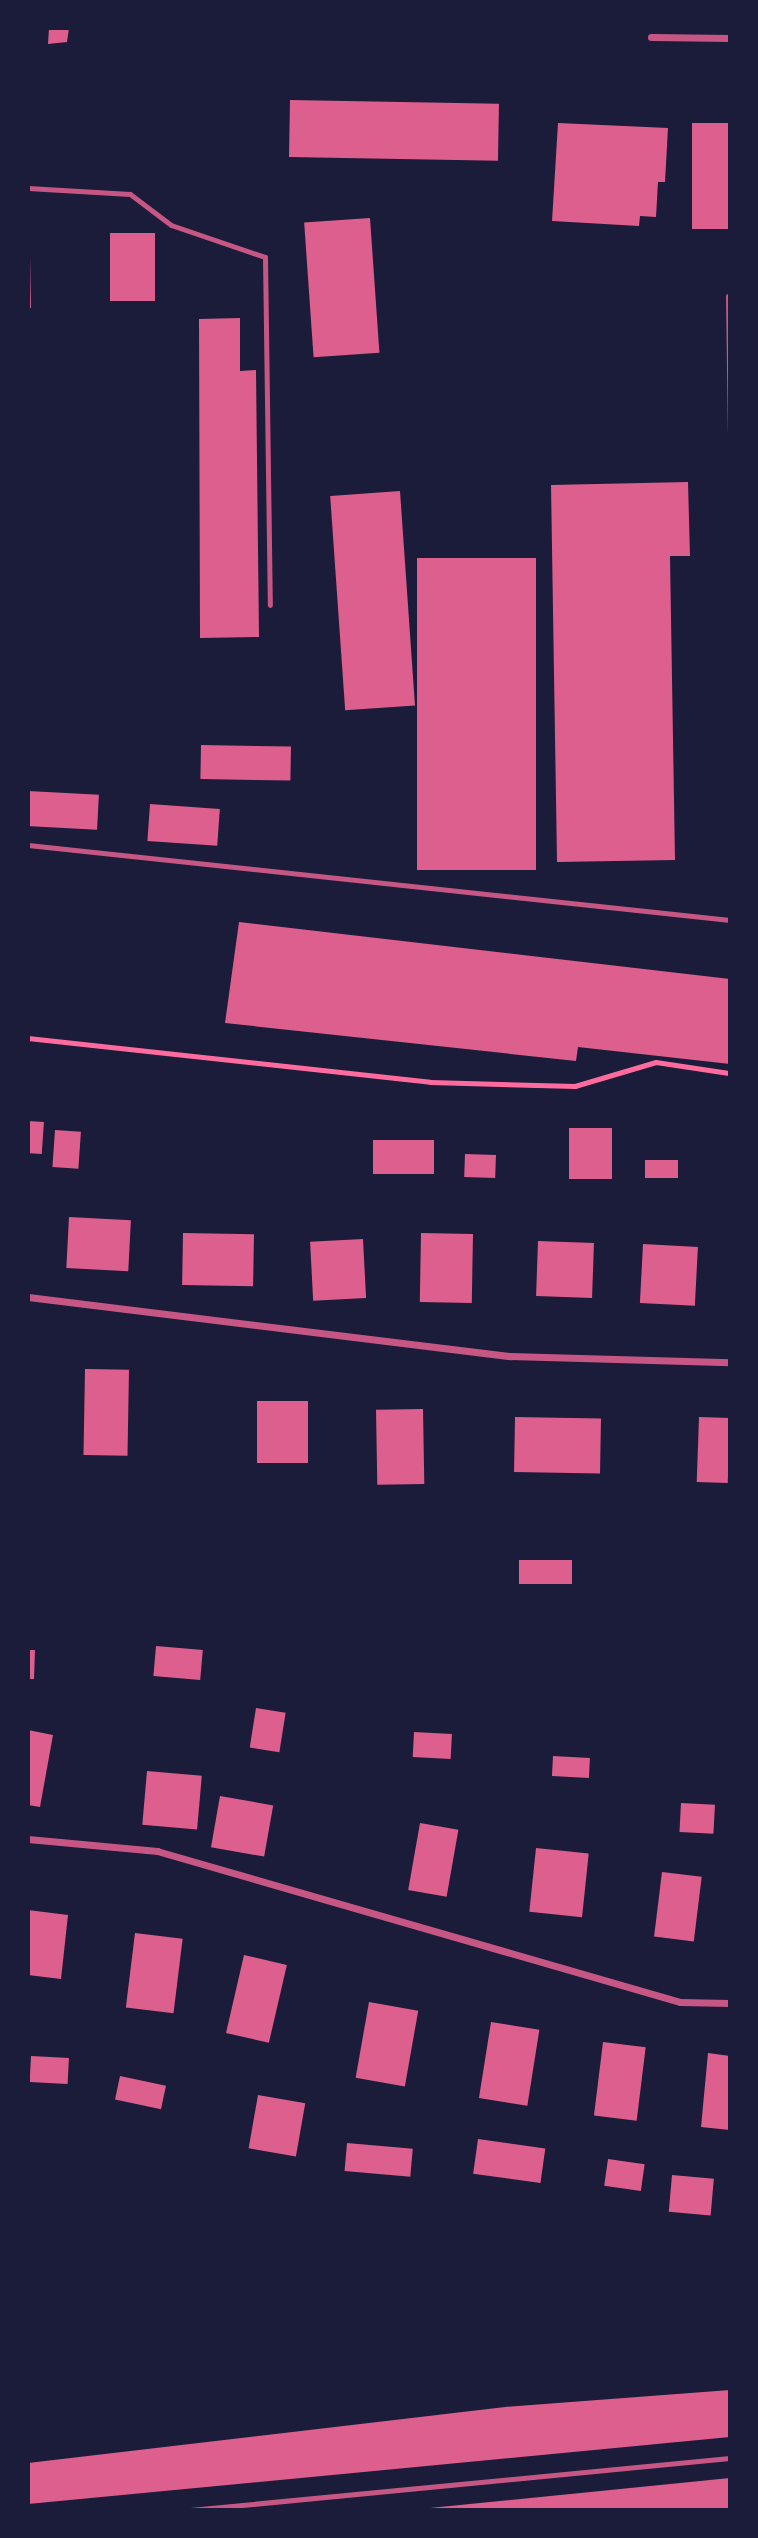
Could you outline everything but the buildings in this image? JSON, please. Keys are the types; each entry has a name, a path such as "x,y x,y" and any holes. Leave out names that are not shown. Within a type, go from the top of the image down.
{"street":[{"path":"651,37 730,38"},
{"path":"28,1297 510,1356 730,1362"},
{"path":"28,1839 157,1852 680,2002 730,2003"}],"lane":[{"path":"28,188 130,194 171,225 265,257 270,605"},
{"path":"728,296 730,432"},
{"path":"28,845 730,920"},
{"path":"190,2510 730,2458"}],"path":[{"path":"28,1038 430,1082 575,1086 656,1062 730,1073"}]}
